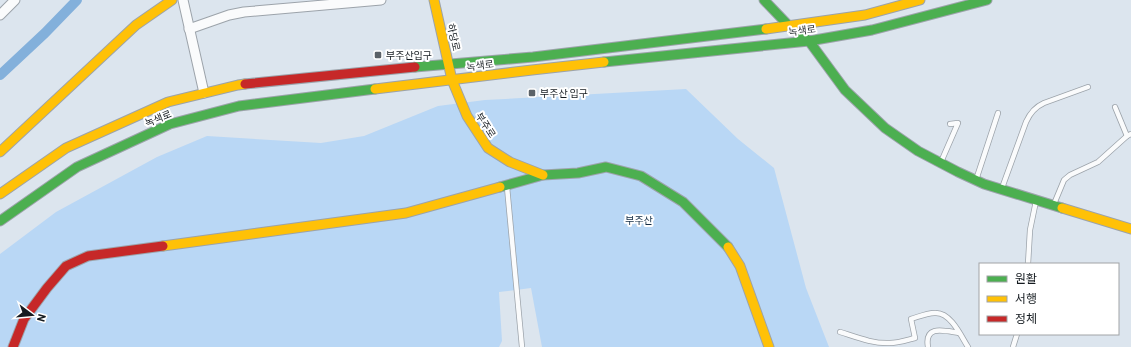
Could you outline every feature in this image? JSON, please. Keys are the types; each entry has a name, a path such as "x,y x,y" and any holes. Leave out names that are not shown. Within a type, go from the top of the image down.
{"main road":[{"path":"0,152 136,25 172,0"},
{"name":"하당로","path":"434,0 452,80"},
{"path":"764,0 789,26 809,41 846,90 862,106 885,128 918,151 984,184 1131,229"},
{"name":"녹색로","path":"0,194 66,148 168,102 238,84 533,57 789,26 865,15 920,0"},
{"name":"녹색로","path":"0,221 77,167 170,124 239,106 452,80 809,41 872,30 987,0"},
{"name":"부주로","path":"452,80 467,116 488,148 510,162 543,175"},
{"path":"13,347 24,319 47,288 66,266 88,256 406,213 543,175 578,173 606,167 641,176 682,202 727,246 740,266 769,347"}],"street":[{"path":"0,15 15,0"},
{"path":"182,0 204,93"},
{"path":"189,29 223,17 244,12 381,0"}],"lane":[{"path":"1002,189 1030,114 1037,106 1088,87"},
{"path":"1053,205 1064,180 1070,175 1098,162 1129,135 1115,107"},
{"path":"976,180 998,113"},
{"path":"941,163 958,122 950,124"},
{"path":"507,185 522,347"},
{"path":"1028,263 1030,230 1036,200"},
{"path":"840,332 891,345 915,338 911,319 936,313 944,315 953,323 968,347"},
{"path":"928,347 927,343 929,337 935,330 959,333"},
{"path":"1013,347 1017,335"}],"green space":[{"name":"부주산","path":"686,89 738,139 774,168 806,288 829,347 542,347 531,288 499,292 502,341 499,347 0,347 0,254 56,212 157,157 207,136 321,143 364,136 438,106 485,100"}],"waterway":[{"path":"0,75 45,33 77,0"}],"traffic: fast":[{"path":"764,0 789,26 809,41 845,90 885,128 918,151 984,184 1062,208"},
{"path":"604,62 809,41 872,30 987,0"},
{"path":"415,67 533,57 766,29"},
{"path":"0,221 77,167 170,124 239,106 375,89"},
{"path":"500,187 543,175 578,173 606,167 641,176 683,202 728,247"}],"traffic: slow":[{"path":"0,152 136,25 172,0"},
{"path":"434,0 452,80 467,116 488,148 510,162 543,175"},
{"path":"766,29 865,15 920,0"},
{"path":"375,89 604,62"},
{"path":"0,194 66,148 168,102 245,84"},
{"path":"163,246 406,213 500,187"},
{"path":"1062,208 1131,229"},
{"path":"728,247 740,266 769,347"}],"traffic: jam":[{"path":"245,84 415,67"},
{"path":"13,347 24,319 47,288 66,266 88,256 163,246"}],"place":[{"name":"부주산입구","path":"378,55"},
{"name":"부주산 입구","path":"532,93"}]}
